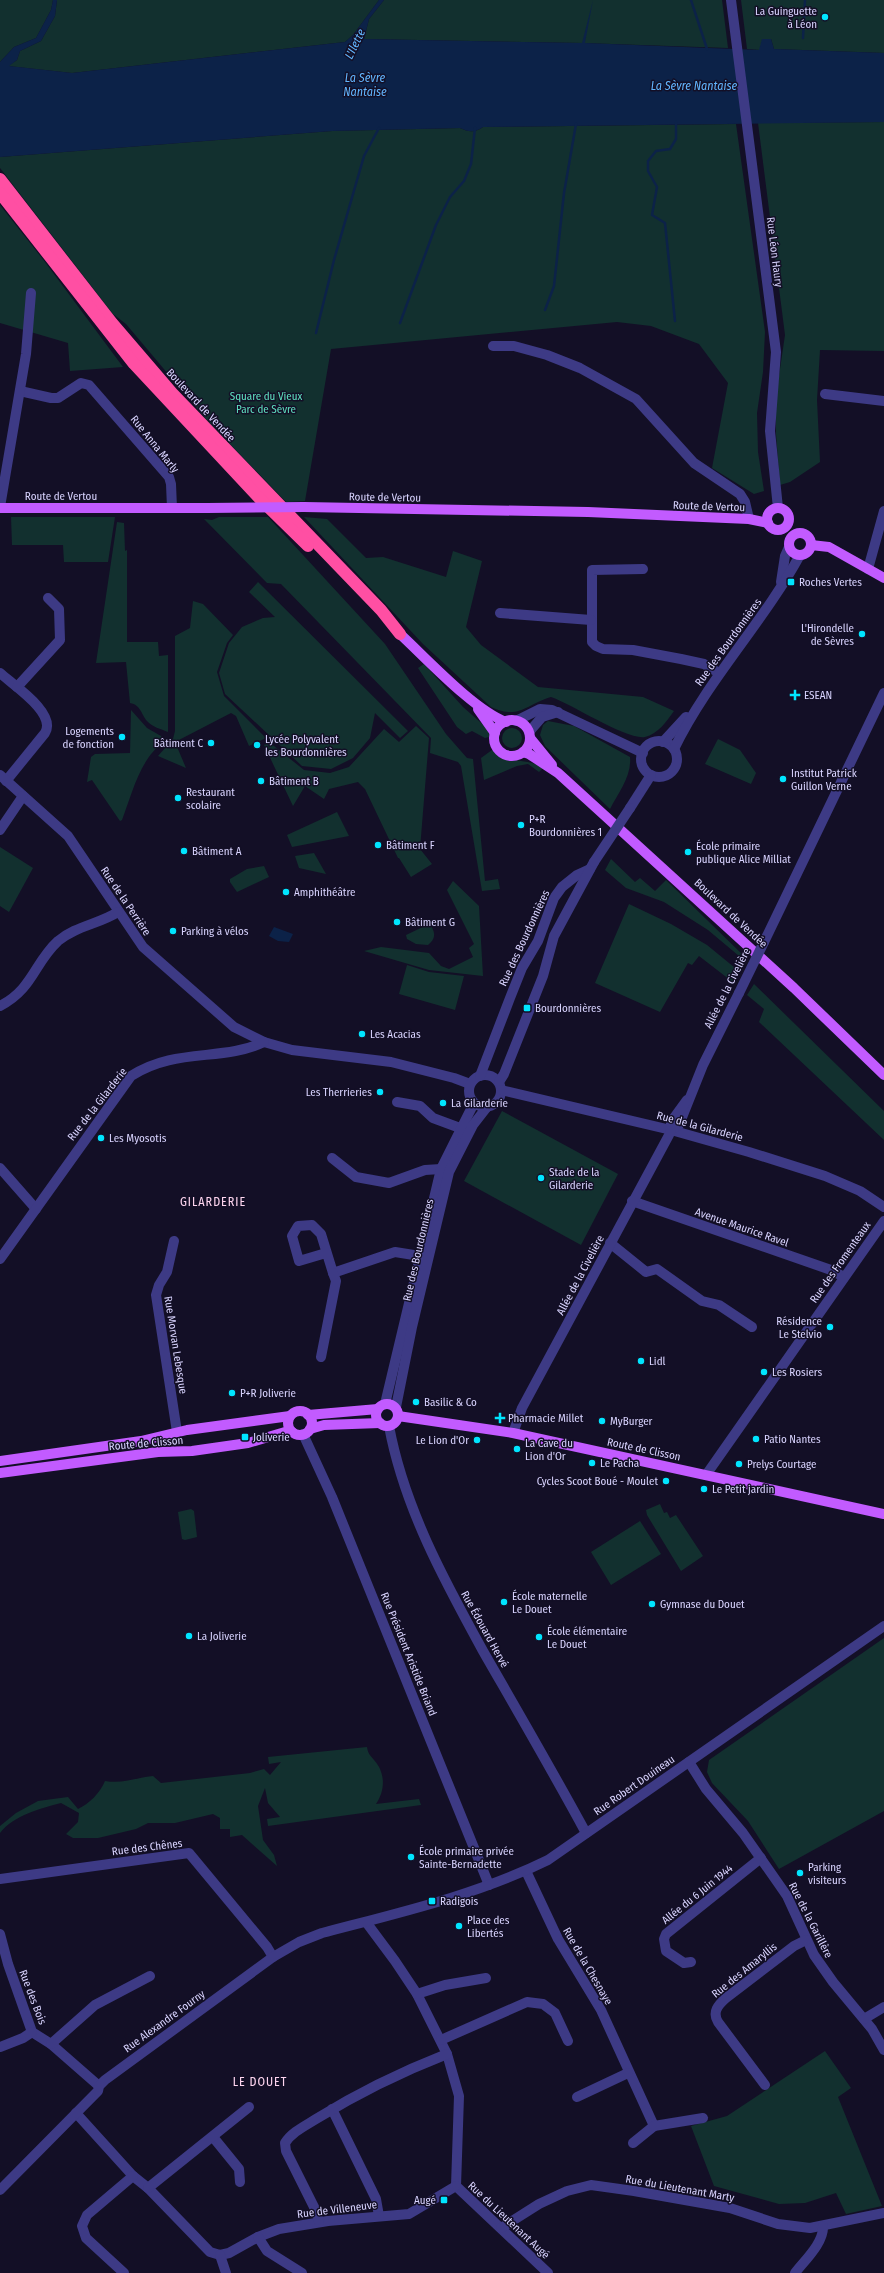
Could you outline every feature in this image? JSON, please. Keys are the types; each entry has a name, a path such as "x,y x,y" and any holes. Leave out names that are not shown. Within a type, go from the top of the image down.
{"highway":[{"name":"Boulevard de Vendée","path":"0,179 32,229"},
{"name":"Boulevard de Vendée","path":"0,193 172,393 381,610 400,634"}],"main road":[{"name":"Route de Vertou","path":"0,508 304,507 588,512 749,519 768,523"},
{"path":"778,508 787,512 789,520 798,533 807,536 811,545 808,551 800,556 793,553 789,545 777,530 768,523 770,513 778,508"},
{"path":"777,530 785,528 789,520"},
{"path":"789,545 792,537 798,533"},
{"path":"811,545 829,547 884,578"},
{"name":"Boulevard de Vendée","path":"400,634 489,714 511,722"},
{"name":"Boulevard de Vendée","path":"469,697 495,733"},
{"path":"511,722 524,725 529,735 528,746 523,752 512,756 503,753 495,743 495,733 500,725 511,722"},
{"name":"Boulevard de Vendée","path":"529,735 558,773"},
{"name":"Boulevard de Vendée","path":"523,752 529,754 558,773 784,979 884,1075"},
{"path":"381,1406 376,1417 384,1424"},
{"path":"381,1406 308,1415 299,1412 290,1416 288,1423 292,1432 307,1432 324,1425 384,1424 396,1422 397,1412"},
{"name":"Route de Clisson","path":"381,1406 397,1412 410,1420 513,1433 884,1514"},
{"path":"307,1432 312,1422 308,1415"},
{"name":"Route de Clisson","path":"0,1461 141,1441 177,1432 290,1416"},
{"name":"Route de Clisson","path":"0,1473 158,1452 192,1451 248,1443 285,1432 292,1432"}],"street":[{"name":"Rue Léon Haury","path":"731,0 775,342 776,371 770,431 778,508"},
{"path":"0,508 20,392 31,293"},
{"path":"493,346 514,346 547,355 580,368 636,399 694,463 740,494 745,502 749,519"},
{"name":"Rue Anna Marly","path":"20,392 58,398 78,384 86,382 104,400 169,477 171,484 172,508"},
{"path":"825,394 884,401"},
{"path":"868,569 884,511"},
{"name":"Rue des Bourdonnières","path":"781,586 785,556 789,545"},
{"name":"Rue des Bourdonnières","path":"674,749 692,712 719,673 773,602 800,556"},
{"path":"643,569 592,570 592,642 596,646 603,649 633,650 704,664 719,673"},
{"path":"17,687 60,640 59,609 48,598"},
{"path":"500,612 591,620"},
{"path":"0,673 35,703 44,715 48,724 45,733 3,778"},
{"name":"Allée de la Civelière","path":"513,1433 522,1408 671,1130 671,1122 687,1100 884,693"},
{"path":"511,722 540,709 558,712 643,753"},
{"path":"529,735 542,717 558,712"},
{"name":"Rue des Bourdonnières","path":"663,742 692,712"},
{"path":"663,742 674,749 677,760 673,770 663,776 651,775 642,765 643,753 650,744 663,742"},
{"name":"Rue des Bourdonnières","path":"500,1086 543,976 554,936 592,866 651,775"},
{"name":"Rue de la Perrière","path":"3,778 73,843 143,947 225,1020 264,1042"},
{"path":"0,830 23,796"},
{"name":"Rue des Bourdonnières","path":"480,1076 522,968 538,941 554,898 562,887 577,875 592,866"},
{"path":"0,1006 18,995 28,985 51,949 63,937 75,930 102,922 118,912"},
{"path":"264,1042 292,1050 403,1064 470,1084"},
{"name":"Rue de la Gilarderie","path":"0,1259 76,1150 98,1125 132,1076 163,1060 246,1049 264,1042"},
{"path":"489,1075 500,1086 498,1100 487,1107 474,1103 469,1093 470,1084 480,1076 489,1075"},
{"name":"Rue de la Gilarderie","path":"500,1086 671,1130 825,1176 860,1191 884,1207"},
{"path":"397,1102 420,1106 433,1118 460,1128"},
{"name":"Rue des Bourdonnières","path":"381,1406 441,1169 460,1128 474,1103"},
{"name":"Rue des Bourdonnières","path":"397,1412 412,1327 449,1172 473,1125 487,1107"},
{"path":"332,1158 356,1176 389,1183 425,1170 441,1169"},
{"path":"0,1168 36,1209"},
{"name":"Avenue Maurice Ravel","path":"632,1201 831,1270 844,1277"},
{"name":"Rue des Fromenteaux","path":"706,1475 884,1221"},
{"name":"Rue Morvan Lebesque","path":"174,1241 167,1272 159,1285 156,1295 177,1432"},
{"path":"610,1244 646,1272 657,1269 702,1300 719,1305 752,1327"},
{"path":"333,1273 396,1252 420,1256"},
{"path":"321,1357 336,1281 326,1254"},
{"name":"Rue Édouard Hervé","path":"384,1424 432,1555 452,1596 522,1720 553,1771 586,1833"},
{"name":"Rue Président Aristide Briand","path":"307,1432 489,1885"},
{"name":"Rue Robert Douineau","path":"371,1920 489,1885 526,1871 548,1860 884,1626"},
{"name":"Rue de la Garillère","path":"689,1762 706,1789 743,1833 787,1896 806,1940 833,1982 864,2019 884,2050"},
{"name":"Rue des Chênes","path":"0,1879 189,1854 267,1947 273,1957"},
{"name":"Allée du 6 Juin 1944","path":"691,1962 684,1963 666,1951 664,1939 666,1934 761,1858"},
{"name":"Rue de la Chesnaye","path":"526,1871 558,1939 601,2010 628,2073 654,2126"},
{"name":"Rue Alexandre Fourny","path":"0,2190 98,2091 99,2086 172,2029 273,1957 299,1942 322,1933 371,1920"},
{"name":"Rue du Lieutenant Augé","path":"371,1920 376,1935 417,1994 447,2054 462,2111 456,2186 501,2228 511,2240 548,2273"},
{"name":"Rue des Bois","path":"0,1934 4,1966 32,2032 51,2044 99,2086"},
{"name":"Rue des Amaryllis","path":"765,2085 718,2022 715,2011 717,2006 726,1998 794,1946 806,1940"},
{"path":"51,2044 95,2005 150,1976"},
{"path":"417,1994 445,1985 486,1978"},
{"path":"441,2040 527,2002 544,2004 555,2013 568,2041"},
{"path":"864,2019 884,2008"},
{"path":"0,2047 23,2038 32,2032"},
{"path":"319,2222 317,2213 286,2151 285,2143 290,2136 332,2109 391,2077 447,2054"},
{"path":"578,2097 628,2073"},
{"path":"148,2188 249,2107"},
{"path":"332,2109 376,2198 379,2216"},
{"path":"76,2113 133,2176 148,2188 210,2252 220,2255 226,2273"},
{"path":"633,2143 654,2126 703,2118"},
{"path":"213,2136 239,2169 240,2182"},
{"path":"123,2272 86,2238 82,2226 87,2215 133,2176"},
{"name":"Rue du Lieutenant Marty","path":"501,2228 539,2204 568,2192 591,2185 730,2208 778,2224 810,2228 884,2213"},
{"name":"Rue de Villeneuve","path":"220,2255 229,2253 274,2230 319,2222 410,2214 456,2186"},
{"path":"795,2273 817,2245 823,2231 823,2226"},
{"path":"258,2237 267,2251 302,2273"}],"green space":[{"path":"0,0 53,0 51,10 36,38 14,47 0,62"},
{"path":"57,0 379,0 353,35 345,42 72,73 8,66 17,60 20,51 41,41 55,16"},
{"path":"384,0 722,0 728,48 582,43 364,39 369,19"},
{"path":"741,0 884,0 884,53 774,49 771,39 760,50 747,49"},
{"path":"884,122 884,351 820,350 817,400 820,462 790,482 780,485 776,434 776,396 785,335 758,123"},
{"name":"Square du Vieux Parc de Sèvre","path":"736,124 765,332 763,372 757,413 758,452 764,491 754,494 712,468 728,383 699,344 651,326 617,322 331,349 305,501 286,502 206,419 126,324 113,314 0,168 0,157 332,131 460,128 472,131 483,127"},
{"path":"0,205 45,262 123,367 70,371 68,343 0,323"},
{"path":"11,517 115,517 108,562 64,562 63,545 12,545"},
{"path":"219,517 268,517 385,644 446,734 467,758 473,759 485,881 498,879 500,889 482,891 461,766 458,762 430,753 431,738 281,584 267,583 204,519 212,520"},
{"path":"304,517 327,519 366,558 383,557 446,577 453,551 482,561 466,627 481,645 538,687 643,697 674,711 658,730 645,737 625,733 612,728 551,697 515,712 501,711 491,707 423,644"},
{"path":"117,522 124,523 125,551 127,550 127,642 158,642 159,656 168,655 168,732 151,725 139,708 130,703 126,662 96,663"},
{"path":"258,582 408,731 400,738 375,713 370,738 353,758 331,769 302,766 225,694 219,673 229,643 242,627 263,618 275,617 249,592"},
{"path":"193,601 203,604 233,635 227,643 217,672 224,696 266,738 249,746 236,716 231,713 175,742 186,768 158,756 173,739 175,731 175,636 190,628"},
{"path":"424,664 463,707 488,729 490,733 489,737 485,738 472,731 466,734 457,727 418,668"},
{"path":"131,710 147,728 161,736 164,742 149,757 143,767 133,788 122,820 120,821 92,780 87,782 91,757 95,754 130,753"},
{"path":"548,721 574,726 630,757 627,778 610,809 545,746 540,735 543,725"},
{"path":"416,726 429,738 420,849 432,864 411,877 398,858 365,789 358,782 329,789 324,799 305,786 293,806 264,745 269,742 304,770 330,773 349,767 384,729 399,742"},
{"path":"512,728 519,731 522,738 519,745 512,748 505,745 502,738 505,731"},
{"path":"718,739 740,750 756,773 751,784 705,764"},
{"path":"492,750 505,758 529,762 543,768 539,772 528,764 517,766 484,780 481,758"},
{"path":"337,812 349,836 292,847 287,835"},
{"path":"0,847 33,868 9,912 0,906"},
{"path":"314,853 326,874 299,868 295,856"},
{"path":"611,859 635,882 640,878 655,891 666,880 747,959 745,961 708,930 664,902 626,888 605,870"},
{"path":"264,866 269,877 237,892 230,882 230,879 247,869"},
{"path":"453,881 479,906 483,976 429,970 364,951 381,947 429,953 441,966 449,969 473,957 469,948 474,944 447,890"},
{"path":"629,904 671,924 707,945 740,972 734,983 699,956 692,965 688,963 660,1012 595,983"},
{"path":"427,925 431,926 434,932 432,941 428,945 416,944 407,939 406,935"},
{"path":"407,965 429,972 464,976 455,1010 399,994"},
{"path":"754,984 884,1111 884,1140 759,1022 764,1009 747,995"},
{"name":"Stade de la Gilarderie","path":"502,1111 618,1174 581,1245 464,1181"},
{"path":"660,1504 664,1513 667,1512 670,1518 676,1515 703,1556 681,1571 647,1515 646,1510"},
{"path":"191,1509 194,1511 197,1537 185,1540 182,1539 178,1512"},
{"path":"640,1521 661,1554 611,1585 591,1552"},
{"path":"884,1638 884,1811 779,1869 748,1821 712,1783 707,1772 709,1760"},
{"path":"367,1747 369,1753 381,1771 383,1782 381,1793 376,1804 419,1799 421,1805 268,1826 267,1819 280,1817 268,1803 265,1788 258,1806 263,1840 274,1855 277,1866 242,1835 230,1837 230,1829 220,1829 220,1818 213,1814 175,1823 148,1823 136,1829 98,1838 73,1838 66,1834 78,1822 79,1813 61,1803 36,1810 20,1817 0,1833 0,1826 16,1813 38,1801 68,1797 78,1809 94,1798 105,1781 123,1781 153,1776 161,1783 250,1773 264,1769 270,1775 281,1762 269,1764 268,1757"},
{"path":"825,2051 851,2088 838,2097 882,2206 846,2214 836,2193 805,2203 779,2204 714,2186 691,2126 727,2116"}],"water":[{"name":"La Sèvre Nantaise","path":"53,0 57,0 55,16 41,41 20,51 17,60 9,66 72,73 345,42 353,35 379,0 384,0 369,19 364,39 582,43 593,0 585,43 759,50 762,39 771,39 774,49 884,53 884,122 483,127 472,131 460,128 332,131 0,157 0,62 14,47 36,38 51,10"},
{"path":"274,927 293,934 289,942 278,941 269,936"}],"waterway":[{"path":"691,0 707,49"},
{"path":"803,38 805,0"},
{"path":"675,321 665,223 652,215 657,187 648,171 648,161 656,151 670,149 676,139 676,122"},
{"path":"545,310 554,286 564,193 576,124"},
{"path":"316,333 334,260 364,156 379,128"},
{"path":"400,323 436,225 450,197 464,181 471,164 475,128"}],"place":[{"name":"La Guinguette à Léon","path":"825,17"},
{"name":"Roches Vertes","path":"791,582"},
{"name":"L'Hirondelle de Sèvres","path":"862,634"},
{"name":"ESEAN","path":"795,695"},
{"name":"Logements de fonction","path":"122,737"},
{"name":"Bâtiment C","path":"211,743"},
{"name":"Lycée Polyvalent les Bourdonnières","path":"257,745"},
{"name":"Institut Patrick Guillon Verne","path":"783,779"},
{"name":"Bâtiment B","path":"261,781"},
{"name":"Restaurant scolaire","path":"178,798"},
{"name":"P+R Bourdonnières 1","path":"521,825"},
{"name":"Bâtiment F","path":"378,845"},
{"name":"Bâtiment A","path":"184,851"},
{"name":"École primaire publique Alice Milliat","path":"688,852"},
{"name":"Amphithéâtre","path":"286,892"},
{"name":"Bâtiment G","path":"397,922"},
{"name":"Parking à vélos","path":"173,931"},
{"name":"Bourdonnières","path":"527,1008"},
{"name":"Les Acacias","path":"362,1034"},
{"name":"Les Therrieries","path":"380,1092"},
{"name":"La Gilarderie","path":"443,1103"},
{"name":"Les Myosotis","path":"101,1138"},
{"name":"Stade de la Gilarderie","path":"541,1178"},
{"name":"Résidence Le Stelvio","path":"830,1327"},
{"name":"Lidl","path":"641,1361"},
{"name":"Les Rosiers","path":"764,1372"},
{"name":"P+R Joliverie","path":"232,1393"},
{"name":"Basilic & Co","path":"416,1402"},
{"name":"Pharmacie Millet","path":"500,1418"},
{"name":"MyBurger","path":"602,1421"},
{"name":"Joliverie","path":"245,1437"},
{"name":"Patio Nantes","path":"756,1439"},
{"name":"Le Lion d'Or","path":"477,1440"},
{"name":"La Cave du Lion d'Or","path":"517,1449"},
{"name":"Le Pacha","path":"592,1463"},
{"name":"Prelys Courtage","path":"739,1464"},
{"name":"Cycles Scoot Boué - Moulet","path":"666,1481"},
{"name":"Le Petit jardin","path":"704,1489"},
{"name":"École maternelle Le Douet","path":"504,1602"},
{"name":"Gymnase du Douet","path":"652,1604"},
{"name":"La Joliverie","path":"189,1636"},
{"name":"École élémentaire Le Douet","path":"539,1637"},
{"name":"École primaire privée Sainte-Bernadette","path":"411,1857"},
{"name":"Parking visiteurs","path":"800,1873"},
{"name":"Radigois","path":"432,1901"},
{"name":"Place des Libertés","path":"459,1926"},
{"name":"Augé","path":"444,2200"}],"district":[{"name":"GILARDERIE","path":"213,1202"},
{"name":"LE DOUET","path":"260,2082"}],"water label":[{"name":"L'Ilette","path":"355,44"}]}
